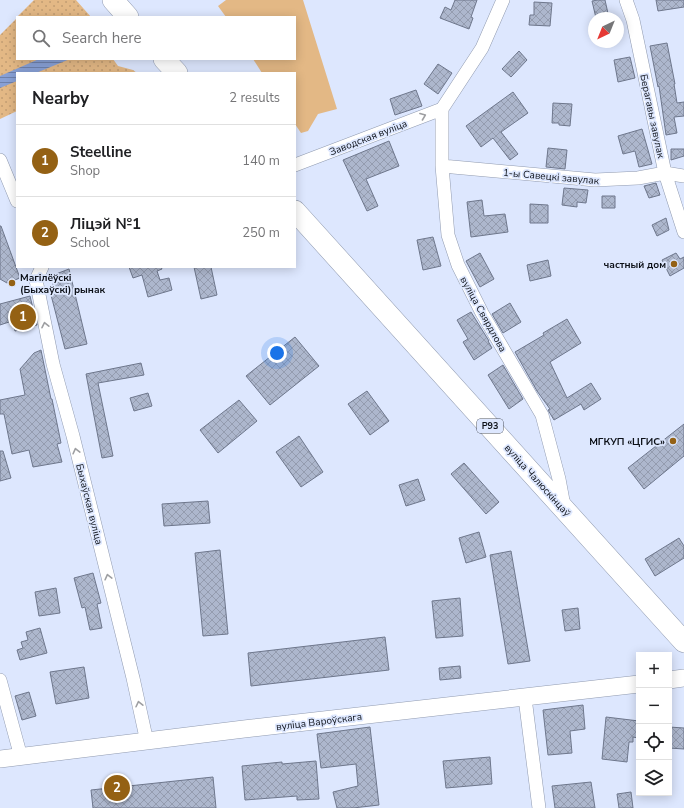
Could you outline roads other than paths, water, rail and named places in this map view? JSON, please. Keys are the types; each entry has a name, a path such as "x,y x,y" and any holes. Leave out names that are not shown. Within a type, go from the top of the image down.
{"main road":[{"path":"113,0 127,16"},
{"path":"165,60 176,72"},
{"name":"вуліца Чалюскінцаў","path":"296,211 684,642"}],"street":[{"path":"442,109 482,48 503,0"},
{"name":"Берагавы завулак","path":"626,0 633,20 665,173 684,232"},
{"name":"Заводская вуліца","path":"296,165 442,109"},
{"name":"вуліца Свярдлова","path":"442,109 442,166 448,235 458,265 482,313 542,415 559,479 565,510"},
{"path":"0,160 16,199"},
{"name":"1-ы Савецкі завулак","path":"442,166 595,180 638,178 665,173 684,176"},
{"name":"Быхаўская вуліца","path":"42,268 36,280 53,364 148,742"},
{"path":"672,680 684,678"},
{"path":"0,680 21,757"},
{"name":"вуліца Вароўскага","path":"0,759 636,684"},
{"path":"525,698 539,808"}],"water":[{"path":"37,60 68,60 38,72 16,72 16,81 0,88 0,76"}],"place":[{"name":"частный дом","path":"674,264"},
{"name":"Магілёўскі (Быхаўскі) рынак","path":"12,283"},
{"name":"Steelline","path":"23,317"},
{"name":"МГКУП «ЦГИС»","path":"673,441"},
{"name":"Ліцэй №1","path":"117,788"}]}
